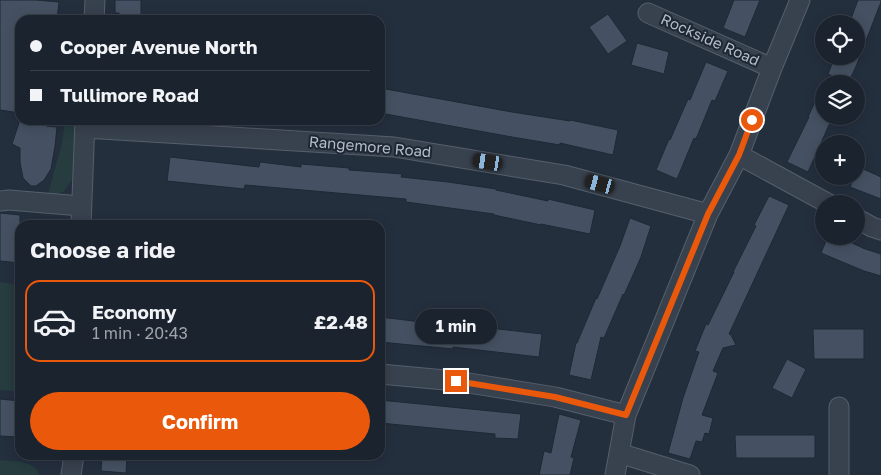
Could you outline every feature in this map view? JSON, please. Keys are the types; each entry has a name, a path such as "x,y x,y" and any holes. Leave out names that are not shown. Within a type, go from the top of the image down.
{"street":[{"path":"94,15 96,0"},
{"path":"615,475 626,415 708,214 739,155 800,0"},
{"name":"Rockside Road","path":"648,13 772,68"},
{"path":"81,220 85,125"},
{"name":"Rangemore Road","path":"98,125 394,147 564,175 708,214"},
{"path":"739,155 815,196"},
{"path":"0,201 9,200 81,206"},
{"path":"865,223 881,230"},
{"path":"385,374 456,381 555,397 626,415"},
{"path":"839,407 839,475"},
{"path":"619,453 690,475"},
{"path":"71,475 73,460"}],"green space":[{"path":"64,125 75,125 74,177 64,191 58,194 48,194 62,143"},
{"path":"0,282 15,284 15,392 0,390"},
{"path":"0,460 28,464 33,466 39,475 0,475"}],"building":[{"path":"0,0 59,2 58,15 15,15 15,112 0,110"},
{"path":"115,0 141,0 141,15 119,15 119,13 115,13"},
{"path":"734,0 760,0 745,37 723,28"},
{"path":"858,0 881,0 865,43 865,15 852,15"},
{"path":"608,14 627,41 608,54 589,27"},
{"path":"637,43 669,52 664,74 631,65"},
{"path":"706,62 728,71 715,101 712,100 696,139 694,138 677,179 656,170"},
{"path":"832,65 857,65 852,75 828,74"},
{"path":"385,89 512,112 570,120 618,130 613,155 560,143 560,145 385,114"},
{"path":"815,102 815,125 829,125 825,135 815,135 815,156 808,172 787,162"},
{"path":"18,125 57,127 51,169 44,180 36,186 31,186 23,178 20,148 12,144"},
{"path":"170,157 259,167 260,162 301,167 301,164 402,174 401,177 496,189 595,210 590,234 494,214 406,202 406,199 245,185 244,189 167,181"},
{"path":"865,170 881,177 881,199 850,187 851,185 865,185"},
{"path":"769,196 789,205 729,334 736,345 723,348 713,371 718,373 702,415 713,418 709,434 705,433 702,442 696,441 690,459 668,453 683,398 699,352 695,351 706,324 708,325"},
{"path":"0,213 20,215 20,220 15,220 15,262 0,261"},
{"path":"630,218 651,226 641,257 604,338 601,337 591,380 569,375 576,343 620,246"},
{"path":"824,245 856,245 881,254 881,276 864,271 821,253"},
{"path":"385,318 542,334 539,357 453,347 453,349 385,342"},
{"path":"813,329 864,329 864,359 814,359"},
{"path":"787,359 806,369 792,398 772,388"},
{"path":"0,399 15,400 15,437 0,436"},
{"path":"385,400 521,414 518,439 495,438 495,434 385,423"},
{"path":"559,414 581,420 571,457 574,458 570,475 539,475 544,451 551,453"},
{"path":"735,435 815,435 815,458 736,458"},
{"path":"102,460 127,460 126,473 101,471"}],"route":[{"path":"456,381 555,397 626,415 708,214 739,155 752,120"}]}
